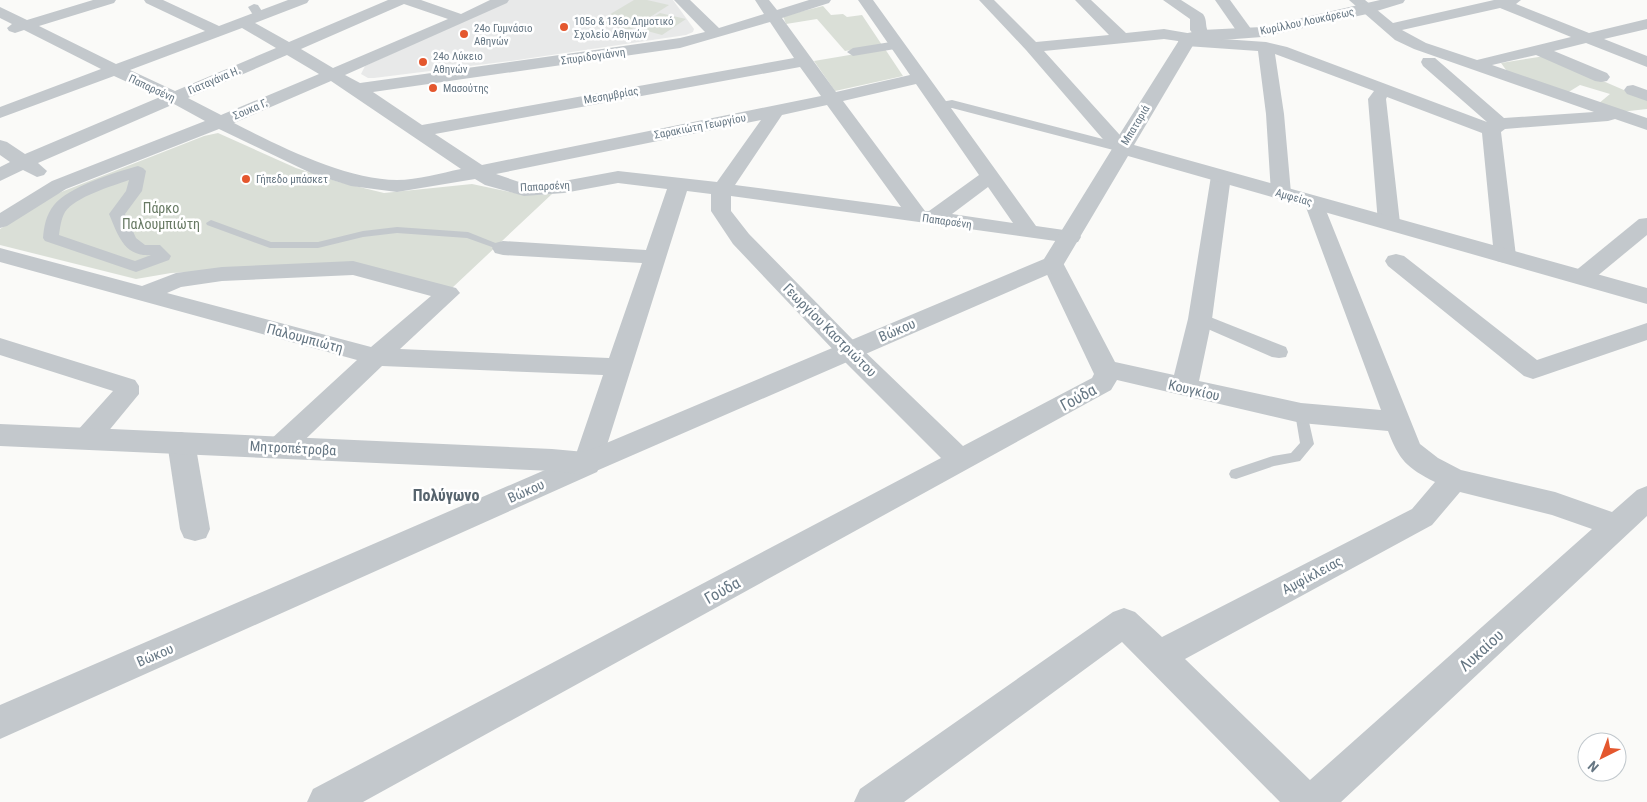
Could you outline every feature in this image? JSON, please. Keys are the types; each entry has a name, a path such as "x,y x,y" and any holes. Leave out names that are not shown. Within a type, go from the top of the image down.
{"street":[{"path":"0,33 109,0"},
{"path":"151,0 218,31"},
{"path":"0,114 218,31 252,15 302,0"},
{"name":"Γιαταγάνα Η.","path":"0,175 24,162 401,0"},
{"path":"406,0 462,19"},
{"name":"Σουκα Γ.","path":"0,222 58,186 220,122 462,19 502,0"},
{"path":"681,0 715,34"},
{"path":"692,0 701,18"},
{"path":"762,0 804,61 926,218 990,176"},
{"name":"Σπυριδογιάννη","path":"357,89 680,43 824,0"},
{"path":"865,0 1030,232"},
{"path":"986,0 1032,47 1121,148"},
{"path":"1082,0 1122,38"},
{"path":"1222,0 1246,33"},
{"name":"Κυρίλλου Λουκάρεως","path":"1246,33 1262,32 1362,4 1397,0"},
{"path":"1173,1 1198,17 1198,30 1192,38"},
{"path":"1396,32 1508,1 1586,38 1647,62"},
{"path":"1362,4 1396,32 1438,53 1647,124"},
{"name":"Παπαρσένη","path":"0,12 24,26 174,97 220,122 320,170 351,180 397,186 479,172 492,181 524,190 564,187 618,177 722,189 1070,237"},
{"path":"252,15 289,48 357,89 479,172"},
{"path":"1478,66 1485,62 1647,24"},
{"path":"1192,38 1246,33"},
{"path":"1032,47 1164,34 1266,47 1281,50 1384,89 1496,127 1647,113"},
{"name":"Μπαταριά","path":"1052,264 1070,237 1121,148 1192,38"},
{"path":"853,52 897,45"},
{"path":"1266,47 1275,114 1281,193"},
{"path":"1539,50 1601,77"},
{"path":"580,58 606,96"},
{"name":"Μεσημβρίας","path":"419,131 804,61"},
{"path":"1429,62 1496,127 1506,256"},
{"name":"Σαρακιώτη Γεωργίου","path":"479,172 630,133 776,111 921,78"},
{"path":"1384,89 1377,99 1389,223"},
{"name":"Αμφείας","path":"941,106 952,104 1121,148 1647,296"},
{"path":"722,189 776,111"},
{"path":"0,146 58,186"},
{"path":"138,171 134,191 117,214 128,240 142,251 154,249 163,256 136,267 51,238 53,221 62,205 99,186 138,171"},
{"path":"1184,388 1200,319 1220,176"},
{"path":"586,464 679,184"},
{"name":"Γεωργίου Καστριώτου","path":"722,189 720,198 722,211 731,227 849,351 960,460"},
{"path":"1314,202 1409,450 1428,466 1454,479 1555,504 1616,526"},
{"path":"1582,277 1647,224"},
{"path":"503,248 654,257"},
{"name":"Παλουμπιώτη","path":"0,255 376,357 618,367"},
{"path":"1396,261 1533,370 1647,331"},
{"path":"1052,264 1106,369"},
{"name":"Βώκου","path":"0,722 586,464 1052,264"},
{"path":"144,294 176,280 222,274 352,268 448,293 280,447"},
{"path":"1200,319 1260,346 1279,352"},
{"path":"0,346 126,386 126,394 87,438"},
{"name":"Κουγκίου","path":"1106,369 1184,388 1301,412 1399,422"},
{"name":"Γούδα","path":"326,802 1102,384 1107,374 1106,369"},
{"name":"Μητροπέτροβα","path":"0,435 552,460 586,464"},
{"path":"181,442 195,529"},
{"name":"Αμφίκλειας","path":"1159,656 1422,517 1454,479"},
{"name":"Λυκαίου","path":"1314,802 1647,498"},
{"path":"873,802 1124,622 1306,802"}],"lane":[{"path":"211,223 270,245 318,245 363,234 397,230 468,235 503,248"},
{"path":"1236,474 1273,461 1295,457 1307,444 1301,412"}],"shaded area":[{"path":"508,0 673,0 694,29 693,32 686,35 511,61 374,78 368,78 361,74 365,66"}],"green space":[{"path":"634,0 647,0 669,5 630,30 597,22"},
{"path":"823,6 831,15 843,14 847,17 862,15 882,45 845,51 817,19 786,24 783,16"},
{"path":"660,13 686,19 662,35 636,28"},
{"path":"885,49 903,76 835,91 814,61"},
{"path":"1545,56 1647,100 1647,109 1620,112 1598,104 1610,94 1580,85 1567,93 1509,74 1501,63"},
{"name":"Πάρκο Παλουμπιώτη","path":"218,133 296,168 339,182 384,193 472,184 524,195 552,194 452,288 355,264 171,273 136,279 0,245 0,229 51,196 204,136"}],"place":[{"name":"105ο & 136ο Δημοτικό Σχολείο Αθηνών","path":"564,27"},
{"name":"24ο Γυμνάσιο Αθηνών","path":"464,34"},
{"name":"24ο Λύκειο Αθηνών","path":"423,62"},
{"name":"Μασούτης","path":"433,88"},
{"name":"Γήπεδο μπάσκετ","path":"246,179"}],"district":[{"name":"Πολύγωνο","path":"446,495"}]}
